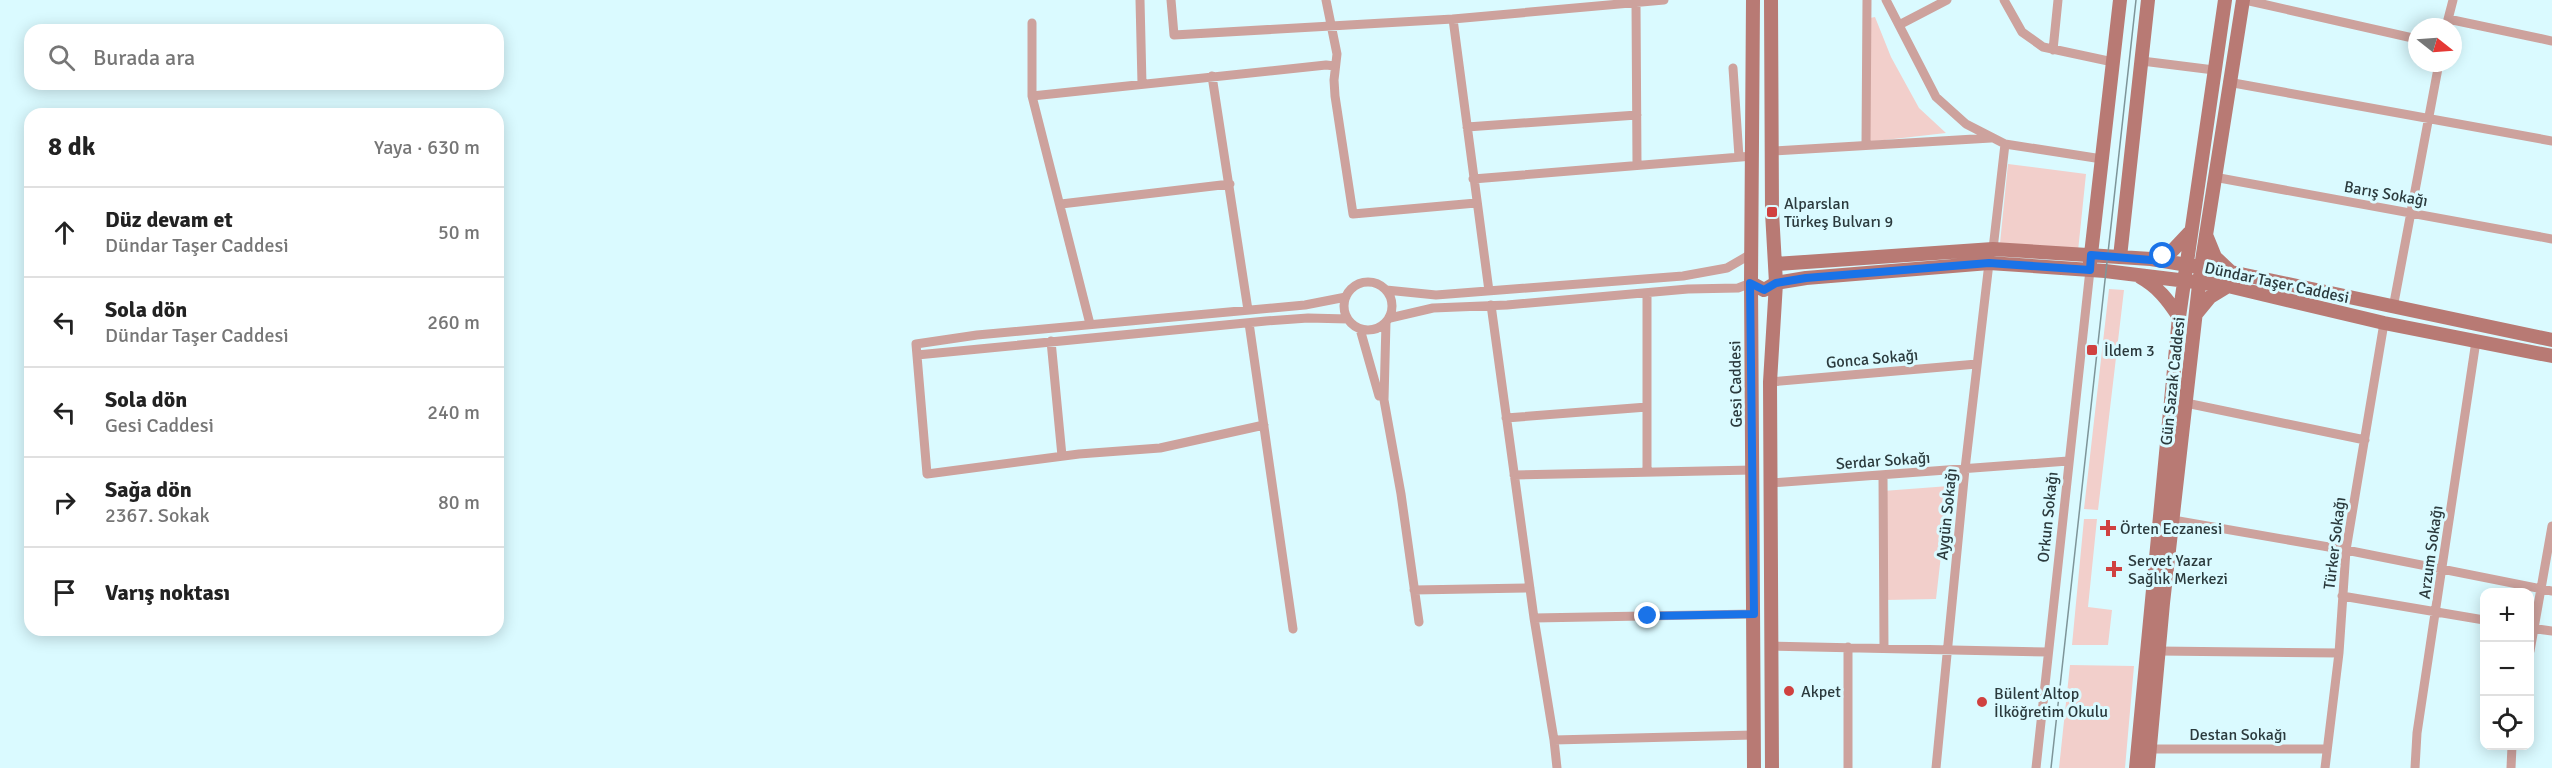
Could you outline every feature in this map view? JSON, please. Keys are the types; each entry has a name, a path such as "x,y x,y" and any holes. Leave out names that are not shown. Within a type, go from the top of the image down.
{"street":[{"path":"1140,0 1142,84"},
{"path":"1171,0 1174,35 1453,19 1558,5 1664,0"},
{"path":"1326,0 1337,54 1335,96 1353,214 1476,203"},
{"name":"Gesi Caddesi","path":"1753,0 1754,156 1750,283 1754,768"},
{"path":"1771,0 1772,151 1776,264 1770,382 1772,768"},
{"path":"1866,145 1867,0"},
{"path":"1886,0 1936,98 1966,124 2005,144 2102,159"},
{"path":"1899,25 1947,0"},
{"path":"2004,0 2022,32 2036,43 2053,51 2113,62"},
{"path":"2053,51 2058,0"},
{"path":"2090,270 2120,0"},
{"path":"2120,257 2148,0"},
{"name":"Gün Sazak Caddesi","path":"2136,768 2184,272 2225,0"},
{"path":"2244,0 2408,37"},
{"name":"Gün Sazak Caddesi","path":"2148,768 2205,234 2228,82 2244,0"},
{"path":"2448,18 2453,0"},
{"path":"1636,3 1637,165"},
{"path":"1453,19 1489,291"},
{"path":"1032,23 1032,96 1090,324"},
{"path":"2462,25 2551,39"},
{"path":"2142,61 2214,70"},
{"path":"1032,96 1212,76 1335,66"},
{"path":"1733,68 1738,157"},
{"path":"2393,308 2437,72"},
{"path":"1212,76 1248,310"},
{"path":"2228,82 2552,141"},
{"path":"1467,127 1637,115"},
{"path":"1772,151 1991,138"},
{"path":"1993,249 2005,144"},
{"path":"1473,179 1754,156"},
{"name":"Barış Sokağı","path":"2214,177 2552,239"},
{"path":"1061,204 1230,184"},
{"path":"2151,260 2173,250 2190,231"},
{"path":"2196,314 2210,297 2230,279 2215,256 2205,234"},
{"name":"Dündar Taşer Caddesi","path":"1776,264 1993,249 2151,260 2184,272"},
{"path":"1388,427 1360,329 1348,319 1345,309 1346,297 1354,287 1365,282 1377,283 1386,290 1426,295 1683,276 1727,268 1751,259 1763,258 1776,264"},
{"name":"Dündar Taşer Caddesi","path":"1776,283 1806,278 1989,263 2136,274 2184,272 2393,308 2552,340"},
{"name":"Aygün Sokağı","path":"1936,768 1965,469 1989,263"},
{"name":"Orkun Sokağı","path":"2036,768 2090,270"},
{"path":"2136,274 2151,283 2179,317"},
{"name":"Dündar Taşer Caddesi","path":"2230,279 2384,323 2552,356"},
{"path":"1360,329 1376,329 1388,320 1433,308 1738,288 1750,283 1764,290 1776,283"},
{"path":"1386,290 1392,306 1388,320 1383,387 1419,622"},
{"path":"1647,293 1647,472"},
{"path":"1264,425 1160,448 1062,456 927,474 916,344 976,335 1325,302 1346,297"},
{"path":"1491,305 1557,768"},
{"path":"917,355 1308,318 1348,319"},
{"path":"1249,323 1293,629"},
{"name":"Türker Sokağı","path":"2325,768 2339,653 2346,550 2384,323"},
{"path":"1051,341 1062,456"},
{"name":"Arzum Sokağı","path":"2415,768 2417,733 2476,341"},
{"name":"Gonca Sokağı","path":"1770,382 1977,364"},
{"path":"2186,403 2365,440"},
{"path":"1506,418 1647,407"},
{"name":"Serdar Sokağı","path":"1771,483 2068,461"},
{"path":"1514,475 1753,470"},
{"path":"1883,475 1884,648"},
{"path":"2173,520 2346,550 2552,591"},
{"path":"2534,616 2552,526"},
{"path":"1414,590 1530,588"},
{"path":"2342,596 2480,619"},
{"path":"1534,618 1754,614"},
{"path":"2534,628 2552,631"},
{"path":"1772,646 2048,652"},
{"path":"1848,647 1848,768"},
{"path":"2159,651 2339,653"},
{"path":"1554,740 1754,735"},
{"name":"Destan Sokağı","path":"2150,749 2326,749"},
{"path":"2511,768 2512,750"}],"shaded area":[{"path":"1875,17 1891,57 1919,108 1946,133 1867,142 1870,18"},
{"path":"2008,164 2086,174 2078,251 2000,243"},
{"path":"2109,289 2124,290 2098,510 2084,509"},
{"path":"1949,486 1936,599 1885,600 1883,491"},
{"path":"2084,519 2097,519 2088,607 2112,610 2108,645 2072,645"},
{"path":"2070,665 2134,666 2125,768 2059,768"}],"tram line":[{"path":"2051,768 2136,0"}],"place":[{"name":"Alparslan Türkeş Bulvarı 9","path":"1772,212"},
{"name":"İldem 3","path":"2092,350"},
{"name":"Örten Eczanesi","path":"2108,528"},
{"name":"Servet Yazar Sağlık Merkezi","path":"2114,569"},
{"name":"Akpet","path":"1789,691"},
{"name":"Bülent Altop İlköğretim Okulu","path":"1982,702"}],"route":[{"path":"1648,616 1754,614 1750,283 1764,290 1776,283 1806,278 1989,263 2090,270 2091,255 2151,260 2163,256"}]}
